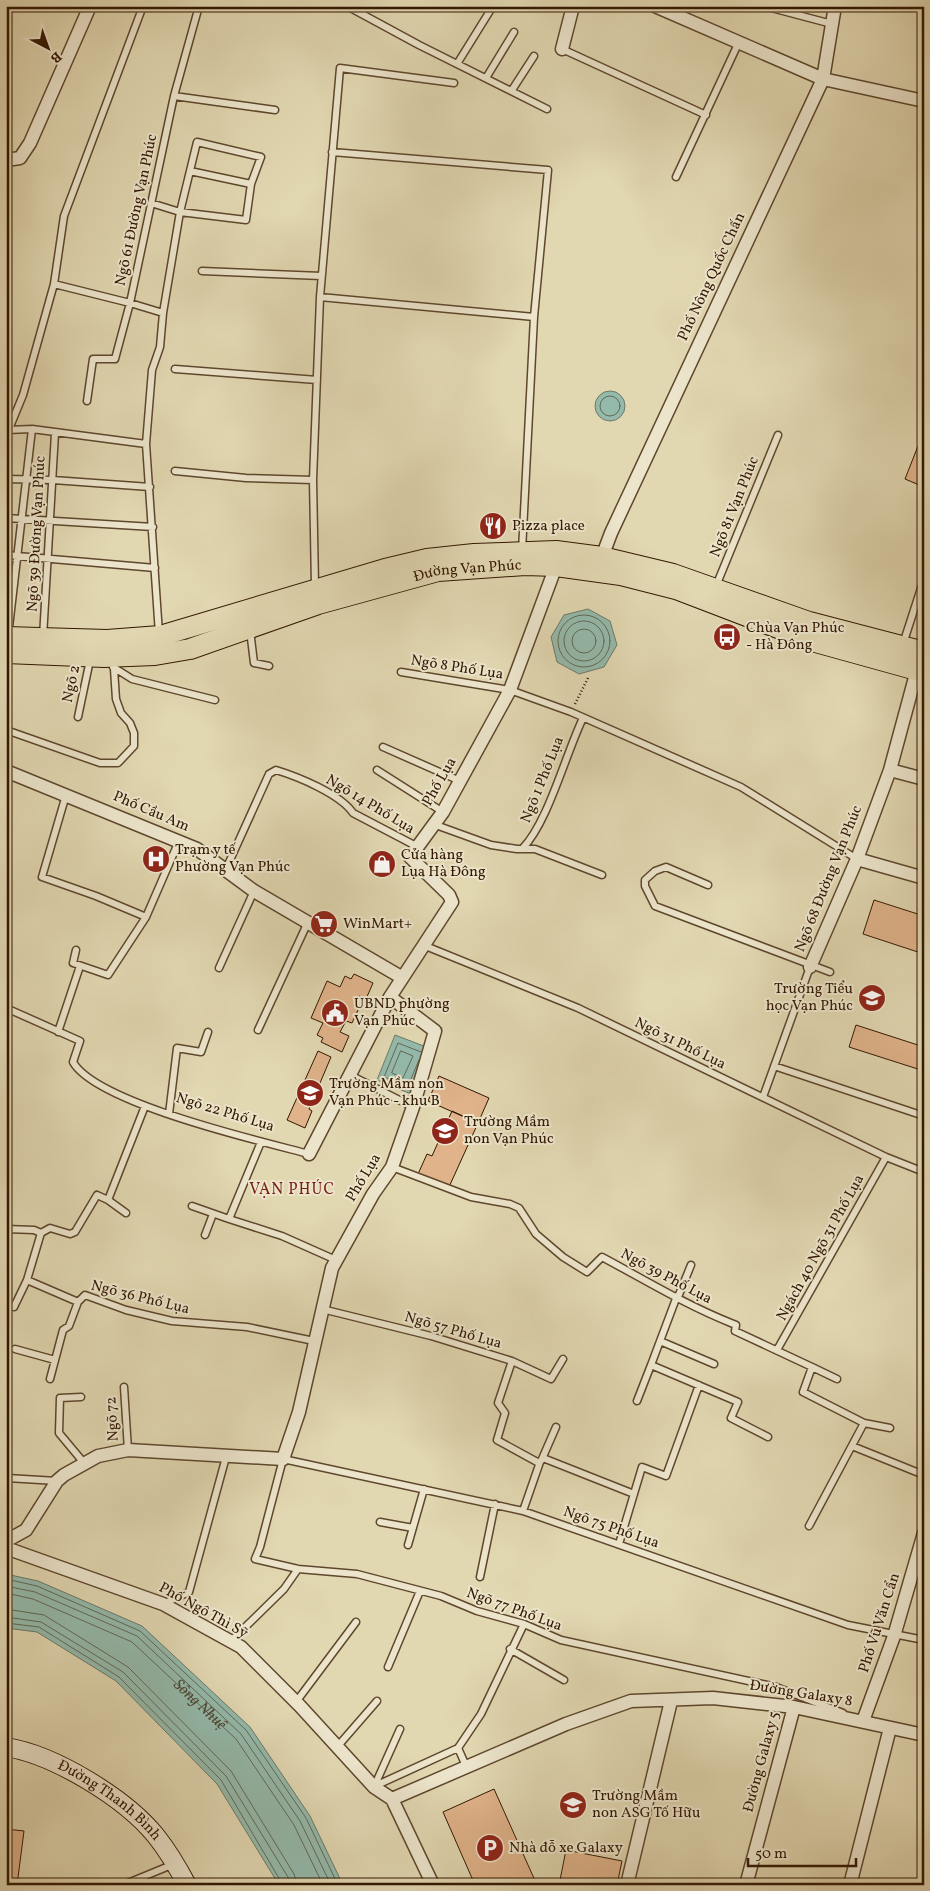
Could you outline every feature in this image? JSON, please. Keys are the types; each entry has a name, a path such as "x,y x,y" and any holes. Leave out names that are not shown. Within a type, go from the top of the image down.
{"main road":[{"name":"Đường Vạn Phúc","path":"7,642 44,646 103,661 154,655 190,649 250,627 316,597 427,559 522,552 556,552 602,556 673,574 712,596 812,641 921,665"},
{"name":"Đường Vạn Phúc","path":"44,646 160,636 316,597 438,571 525,565 556,566 621,575 676,590 712,596 902,648 921,665"}],"street":[{"path":"6,160 20,158 30,143 90,6"},
{"path":"562,49 574,6"},
{"path":"655,6 738,44 823,79 924,101"},
{"name":"Phố Nông Quốc Chấn","path":"602,556 611,533 823,79 835,6"},
{"name":"Phố Lụa","path":"416,846 443,812 510,690 556,566"},
{"name":"Ngõ 68 Đường Vạn Phúc","path":"810,967 857,859 890,770 921,665"},
{"path":"890,770 924,779"},
{"name":"Phố Cầu Am","path":"6,771 179,841 226,869 254,891 401,978"},
{"path":"390,996 452,900 411,859 416,846"},
{"path":"857,859 924,878"},
{"name":"Phố Lụa","path":"283,1459 299,1412 314,1341 336,1260 373,1194 392,1167 413,1107 435,1031 390,996"},
{"name":"Ngõ 22 Phố Lụa","path":"309,1154 390,996"},
{"path":"6,1541 26,1530 57,1481 84,1463 105,1453 128,1450 283,1459"},
{"name":"Phố Vũ Văn Cẩn","path":"863,1721 894,1636 924,1533"},
{"name":"Phố Ngô Thì Sỹ","path":"6,1548 163,1604 231,1641 241,1648 296,1702 336,1748 374,1787 392,1799"},
{"name":"Đường Galaxy 8","path":"392,1799 566,1724 631,1701 713,1698 794,1707 924,1735"},
{"path":"628,1885 672,1700"},
{"name":"Đường Galaxy 5","path":"746,1885 794,1707"},
{"path":"850,1885 890,1728"},
{"name":"Đường Thanh Bình","path":"6,1747 74,1771 117,1800 155,1835 175,1863 187,1885"},
{"path":"392,1799 433,1885"}],"lane":[{"path":"143,6 64,216 54,284 23,395 7,430 32,429 146,444"},
{"name":"Ngõ 61 Đường Vạn Phúc","path":"163,313 130,303 174,96 199,6"},
{"path":"347,6 547,109"},
{"path":"457,64 493,6"},
{"path":"764,6 832,24"},
{"path":"486,78 514,32"},
{"path":"676,177 738,44"},
{"path":"562,49 706,115"},
{"path":"512,90 534,56"},
{"path":"316,597 313,480 320,297 340,68 454,83"},
{"path":"174,96 275,110"},
{"path":"151,203 180,212 246,220 251,184 260,156 197,142 180,212 163,313 160,347 152,370 146,444 160,636"},
{"path":"332,152 548,170 534,317 522,552"},
{"path":"190,171 251,184"},
{"path":"202,270 322,276"},
{"path":"54,284 130,303 115,359 93,359 87,401"},
{"path":"320,297 534,317"},
{"path":"175,369 317,380"},
{"path":"7,642 32,429"},
{"name":"Ngõ 39 Đường Vạn Phúc","path":"44,646 55,433"},
{"name":"Ngõ 81 Vạn Phúc","path":"712,596 778,435"},
{"path":"174,471 246,478 313,480"},
{"path":"6,479 53,480 150,487"},
{"path":"6,518 153,527"},
{"path":"6,555 155,568"},
{"path":"902,648 924,579"},
{"path":"250,627 254,663 269,666"},
{"path":"103,661 132,679 216,700"},
{"path":"6,730 100,763 118,763 134,746 134,733 130,723 121,712 103,661"},
{"name":"Ngõ 2","path":"78,717 103,661"},
{"name":"Ngõ 8 Phố Lụa","path":"401,672 510,690 583,718 741,787 857,859"},
{"name":"Ngõ 1 Phố Lụa","path":"522,849 532,837 542,817 583,718"},
{"path":"383,747 460,781"},
{"path":"376,770 443,812"},
{"name":"Ngõ 14 Phố Lụa","path":"226,869 269,774 273,771 278,771 337,797 347,804 353,813 416,846"},
{"path":"66,794 42,877 96,896 146,917"},
{"path":"434,824 491,845 536,849 602,875"},
{"path":"76,950 72,963 108,975 146,917 179,841"},
{"path":"708,885 678,870 666,867 655,871 646,880 645,886 655,906 810,967 830,972"},
{"path":"219,968 254,891"},
{"path":"258,1030 308,922"},
{"name":"Ngõ 31 Phố Lụa","path":"423,945 578,1008 886,1157 924,1172"},
{"path":"58,1032 80,966"},
{"name":"Ngõ 68 Đường Vạn Phúc","path":"763,1097 810,967"},
{"name":"Ngõ 22 Phố Lụa","path":"6,1008 80,1041 73,1062 78,1071 130,1101 261,1142 309,1154"},
{"path":"169,1114 177,1048 201,1052 208,1032"},
{"path":"774,1066 924,1116"},
{"path":"349,1074 413,1107"},
{"path":"108,1200 145,1106"},
{"path":"229,1219 261,1142"},
{"name":"Ngách 40 Ngõ 31 Phố Lụa","path":"777,1350 886,1157"},
{"name":"Ngõ 39 Phố Lụa","path":"392,1167 471,1197 510,1204 519,1208 536,1234 563,1257 586,1272 602,1257 678,1296 690,1305 736,1325 735,1332 777,1350"},
{"path":"14,1307 27,1280 41,1233 50,1228 70,1234 75,1232 97,1195 108,1200 126,1213"},
{"path":"192,1206 282,1236 336,1260"},
{"path":"205,1235 213,1214"},
{"path":"6,1229 34,1230 41,1233"},
{"path":"637,1401 691,1265"},
{"name":"Ngõ 36 Phố Lụa","path":"27,1280 78,1302 85,1295 114,1304 126,1310 172,1321 247,1327 314,1341"},
{"path":"50,1379 62,1330 69,1326 78,1302"},
{"name":"Ngõ 57 Phố Lụa","path":"322,1309 431,1336 512,1362 551,1379 563,1359"},
{"path":"660,1341 714,1364"},
{"path":"15,1349 55,1360"},
{"path":"777,1350 837,1379"},
{"path":"512,1362 498,1403 505,1414 497,1440 541,1461 547,1459 634,1494"},
{"path":"651,1365 738,1402 731,1418 768,1437"},
{"path":"812,1367 803,1392 864,1423 890,1428"},
{"path":"619,1544 642,1467 666,1476 699,1385"},
{"name":"Ngõ 72","path":"124,1387 128,1450"},
{"path":"81,1397 60,1398 59,1433 84,1463"},
{"path":"809,1526 864,1423"},
{"path":"523,1510 556,1427"},
{"path":"852,1446 924,1475"},
{"path":"163,1604 189,1592 226,1457"},
{"name":"Ngõ 75 Phố Lụa","path":"283,1459 523,1510 848,1625 894,1636 924,1640"},
{"name":"Ngõ 77 Phố Lụa","path":"283,1459 260,1547 254,1559 298,1569 357,1574 441,1596 477,1611 524,1624 561,1640 776,1687 863,1721"},
{"path":"7,1478 57,1481"},
{"path":"408,1545 424,1489"},
{"path":"480,1577 495,1504"},
{"path":"380,1522 413,1528"},
{"path":"231,1641 284,1589 298,1569"},
{"path":"388,1667 420,1591"},
{"path":"296,1702 356,1622"},
{"path":"374,1787 458,1748 481,1714 510,1649 524,1624"},
{"path":"510,1649 564,1680"},
{"path":"336,1748 377,1701"},
{"path":"374,1787 400,1729"},
{"path":"458,1748 466,1766"},
{"path":"123,1885 175,1863"}],"path":[{"path":"575,706 588,678"}],"water":[{"path":"610,391 621,395 625,406 621,417 610,421 599,417 595,406 599,395"},
{"path":"588,609 610,621 617,645 604,667 579,674 557,662 551,637 564,615"},
{"path":"395,1035 429,1048 411,1094 377,1080"},
{"name":"Sông Nhuệ","path":"6,1574 38,1581 142,1626 250,1727 310,1816 343,1885 279,1885 217,1784 116,1681 37,1632 6,1628"}],"building":[{"path":"918,446 924,448 924,487 905,479"},
{"path":"874,900 924,916 924,954 863,934"},
{"name":"UBND phường Vạn Phúc","path":"354,974 373,983 366,999 359,996 354,1006 359,1008 352,1023 346,1021 340,1032 349,1036 342,1052 321,1042 323,1038 317,1035 323,1023 311,1018 327,981 340,987 345,976 351,979"},
{"path":"856,1025 924,1047 924,1071 849,1047"},
{"path":"318,1051 331,1057 309,1109 312,1111 305,1128 287,1120"},
{"path":"439,1076 489,1098 478,1123 428,1101"},
{"path":"452,1111 478,1123 449,1187 418,1174 427,1154 432,1156"},
{"name":"Nhà đỗ xe Galaxy","path":"494,1789 537,1885 475,1885 443,1812"},
{"path":"6,1829 24,1831 17,1885 6,1885"},
{"path":"566,1850 622,1861 617,1885 559,1885"}],"place":[{"name":"Pizza place","path":"493,526"},
{"name":"Chùa Vạn Phúc - Hà Đông","path":"727,637"},
{"name":"Trạm y tế Phường Vạn Phúc","path":"156,859"},
{"name":"Cửa hàng Lụa Hà Đông","path":"382,864"},
{"name":"WinMart+","path":"324,924"},
{"name":"Trường Tiểu học Vạn Phúc","path":"872,998"},
{"name":"UBND phường Vạn Phúc","path":"335,1013"},
{"name":"Trường Mầm non Vạn Phúc - khu B","path":"310,1093"},
{"name":"Trường Mầm non Vạn Phúc","path":"445,1131"},
{"name":"Trường Mầm non ASG Tố Hữu","path":"573,1805"},
{"name":"Nhà đỗ xe Galaxy","path":"490,1848"}],"district":[{"name":"VẠN PHÚC","path":"292,1190"}]}
